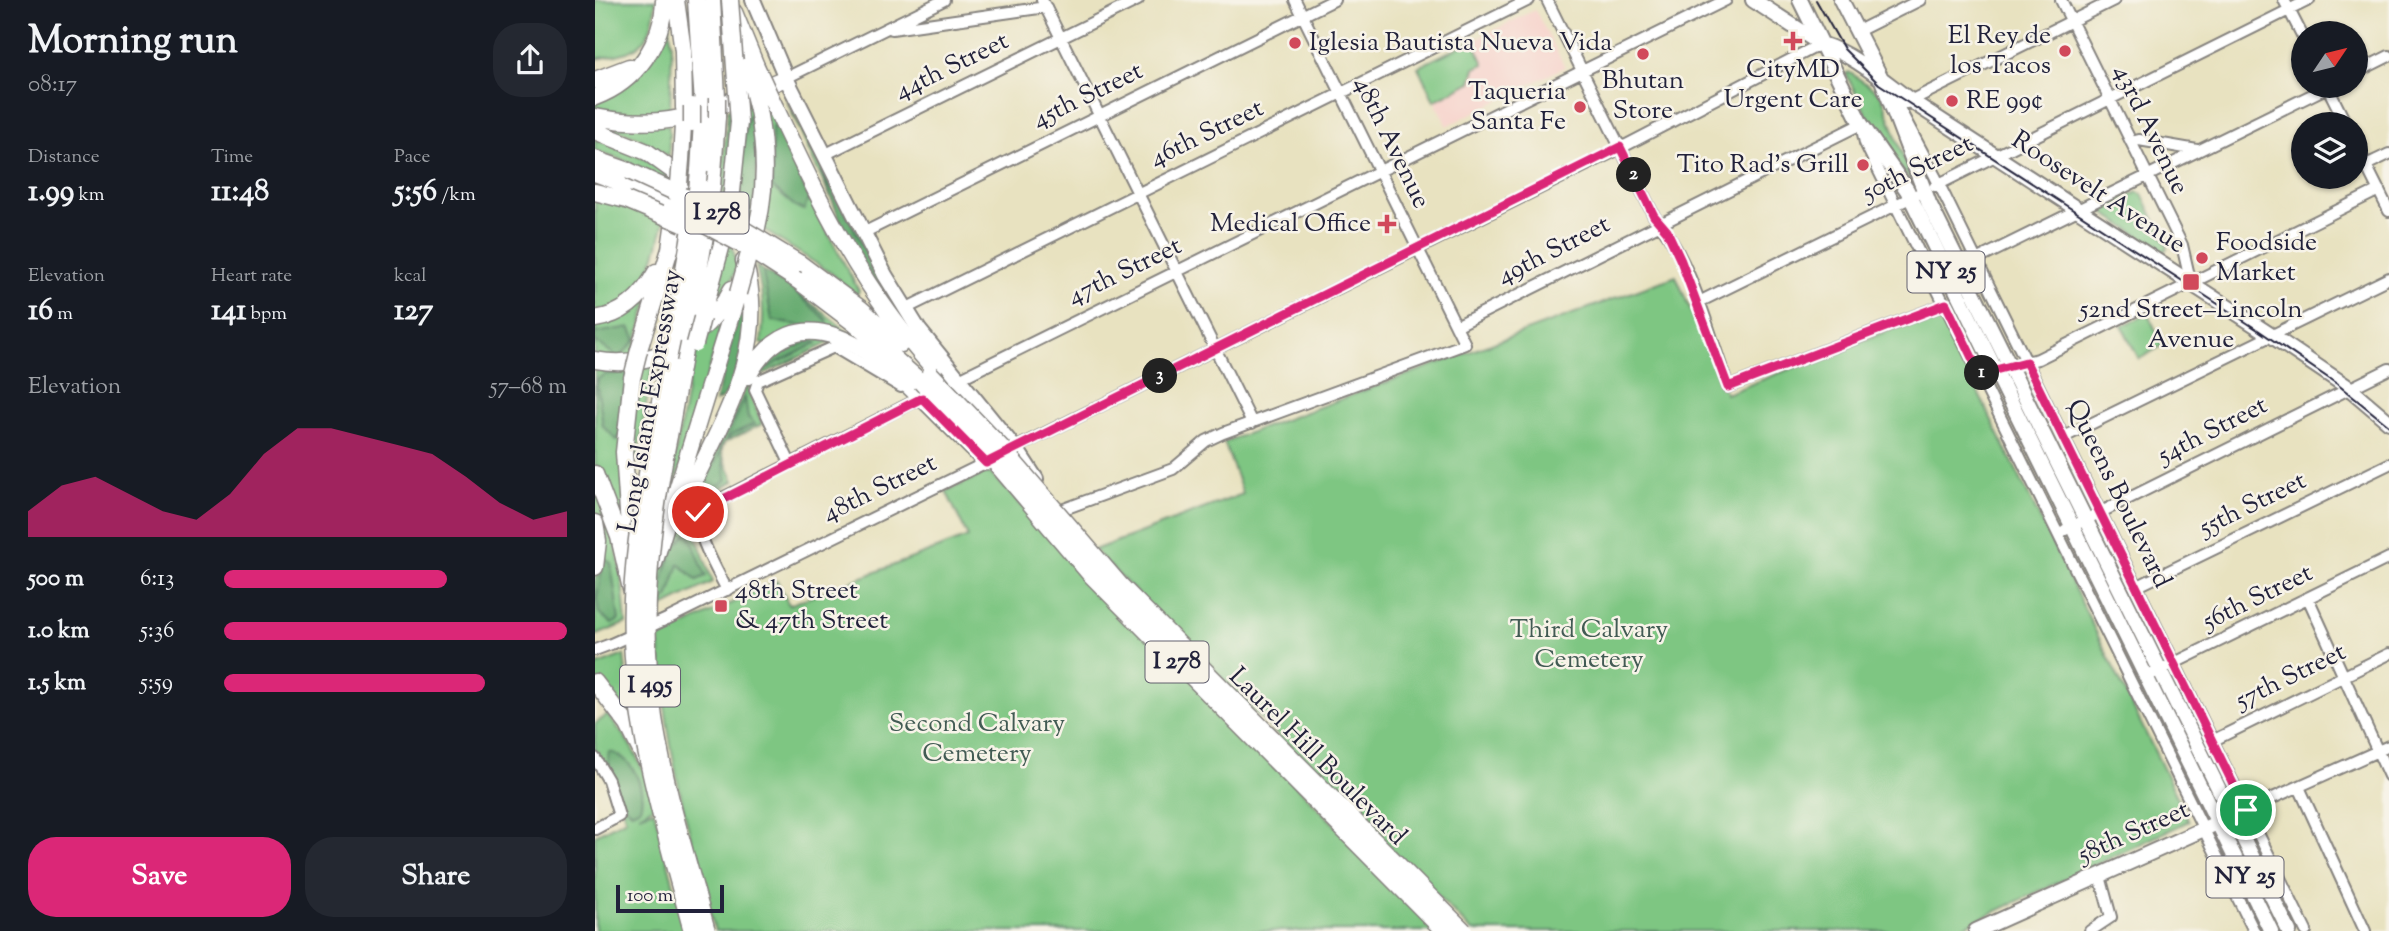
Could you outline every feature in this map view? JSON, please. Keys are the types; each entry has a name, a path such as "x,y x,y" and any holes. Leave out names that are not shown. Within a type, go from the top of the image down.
{"highway":[{"path":"595,97 624,81 648,53 659,32 664,0"},
{"path":"676,0 683,51 699,113"},
{"path":"682,0 699,113"},
{"name":"Long Island Expressway","path":"686,213 712,187 699,113 697,0"},
{"name":"Long Island Expressway","path":"694,931 648,762 633,666 631,612 635,550 661,435 672,416 682,340 690,165 712,0"},
{"path":"730,0 756,66 779,106 834,228 927,381"},
{"path":"682,340 702,318 731,202 739,122 730,0"},
{"path":"705,931 663,782 650,717 643,611 651,572 735,291 764,182 756,66 739,0"},
{"path":"595,80 621,72 648,53"},
{"path":"595,117 636,124 675,120 720,108 786,78"},
{"path":"595,131 633,145 678,172 709,198 732,232 748,274 754,310 748,357 731,401 651,572"},
{"name":"I 278","path":"595,159 627,187"},
{"path":"682,340 673,284 686,213 679,184 690,165"},
{"name":"I 278","path":"595,173 686,213 747,247 856,324 983,427 1121,586 1464,931"},
{"name":"I 278","path":"595,180 705,206 799,263 873,319 1089,573 1444,931"},
{"path":"595,192 627,187 697,230 747,247"},
{"path":"595,319 623,309 642,294 686,213"},
{"path":"686,213 670,249 639,350 632,379 624,452 644,719 694,931"},
{"path":"595,360 632,362 671,350 710,321 735,291"},
{"path":"731,401 768,350 794,336 821,332 841,337 927,381"},
{"name":"Long Island Expressway","path":"682,340 668,359 649,560 648,665 664,769 705,931"},
{"path":"595,474 619,537 636,612"},
{"path":"595,523 598,541 595,567"},
{"path":"595,682 632,731 660,795"}],"main road":[{"path":"754,0 786,78"},
{"name":"Roosevelt Avenue","path":"1753,0 1882,80 1905,103 1996,155 2272,336 2349,388 2389,422"},
{"name":"NY 25","path":"1800,0 1861,124 1893,167 1910,198 2271,931"},
{"name":"Queens Boulevard","path":"1841,0 1882,80 1924,191 2160,670 2239,813 2289,931"},
{"name":"Laurel Hill Boulevard","path":"786,78 863,233 905,309 1015,448 1085,557"},
{"name":"Laurel Hill Boulevard","path":"927,381 986,463 1085,557 1455,931"},
{"name":"58th Street","path":"1976,931 2239,813"},
{"path":"2259,905 2264,931"}],"street":[{"path":"786,78 944,0"},
{"name":"44th Street","path":"824,155 1138,0"},
{"name":"48th Avenue","path":"1252,423 1465,344 1295,0"},
{"name":"45th Street","path":"863,233 1334,0"},
{"name":"46th Street","path":"905,309 1529,0"},
{"path":"1546,0 1681,261 1728,387 1946,304"},
{"name":"47th Street","path":"727,590 705,544 698,512 790,463 927,381 959,380 1726,0"},
{"path":"1856,32 1920,0"},
{"name":"43rd Avenue","path":"2061,0 2183,248 2191,284"},
{"path":"1905,103 2114,0"},
{"name":"50th Street","path":"1697,303 2109,99 2287,5 2309,0"},
{"path":"883,30 1044,4 1252,423 1210,439 1173,468 1056,512"},
{"path":"2287,5 2295,21"},
{"path":"922,11 929,24"},
{"name":"48th Street","path":"595,650 667,620 986,463 1821,44"},
{"path":"2368,66 2389,56"},
{"path":"1976,260 2303,98"},
{"name":"Queens Boulevard","path":"1905,103 1939,184 2212,741 2239,813 2306,931"},
{"path":"1861,124 1865,143 2253,931"},
{"name":"49th Street","path":"1456,326 1861,124"},
{"path":"2131,142 2139,140 2197,150"},
{"path":"2368,164 2389,154"},
{"path":"2368,169 2389,211"},
{"path":"1980,374 2026,362 2191,284 2379,190"},
{"path":"2064,438 2389,278"},
{"name":"Laurel Hill Boulevard","path":"790,463 755,387 760,380 832,347 927,381"},
{"name":"54th Street","path":"2058,533 2389,369"},
{"name":"55th Street","path":"2136,587 2389,464"},
{"name":"56th Street","path":"2146,677 2389,558"},
{"path":"2308,598 2389,775"},
{"name":"57th Street","path":"2212,741 2389,654"},
{"name":"58th Street","path":"2239,813 2389,746"},
{"path":"595,758 608,780 619,816 595,829"},
{"path":"2299,787 2365,931"},
{"path":"2090,931 2111,917 2100,876"}],"shaded area":[{"path":"1535,10 1565,67 1447,126 1418,67"}],"green space":[{"path":"595,0 656,0 651,28 646,37 632,50 595,59"},
{"path":"667,13 672,45 670,113 646,115 595,110 595,101 614,93"},
{"path":"1473,40 1484,64 1475,68 1471,82 1434,101 1418,67"},
{"path":"1849,72 1881,94 1913,185 1879,139 1846,74"},
{"path":"765,92 806,192 859,291 856,295 831,273 762,229 762,106"},
{"path":"752,98 754,206 746,238 735,207 742,176 743,101"},
{"path":"786,99 832,184 945,374 895,311 874,278 836,208"},
{"path":"735,106 726,204 721,187 728,110"},
{"path":"754,114 757,180 753,204 749,211 744,204 740,180 748,116"},
{"path":"612,124 669,125 669,156 637,137 612,128"},
{"path":"772,126 779,127 809,198 804,210 796,207 772,187"},
{"path":"595,139 644,158 667,172 667,187 663,225 644,280 622,304 595,312 595,197 625,202 631,163 595,151"},
{"path":"821,170 842,204 882,284 873,281 841,223"},
{"path":"2137,192 2142,194 2168,247 2164,252 2104,213 2104,209"},
{"path":"727,232 738,266 729,285 707,313"},
{"path":"756,266 796,291 857,339 820,329 767,346 761,343 763,304"},
{"path":"762,270 791,288 827,320 828,327 772,320"},
{"name":"Third Calvary Cemetery","path":"1676,276 1726,394 1938,311 2189,821 1954,931 1472,931 1094,550 1243,494 1224,442"},
{"path":"644,300 648,302 632,359 595,357 595,324"},
{"path":"729,303 663,524 690,374 701,335"},
{"path":"741,304 745,304 740,359 731,387 715,402"},
{"path":"2148,314 2163,345 2139,359 2122,326"},
{"path":"630,327 636,340 619,358 595,341 595,333"},
{"path":"810,337 837,344 828,343 753,379 748,389 762,424 723,443 720,450 734,481 701,499 689,517 713,582 657,610 657,577 751,377 763,362 777,351"},
{"path":"811,341 817,343 763,370 776,356"},
{"path":"653,364 637,460 630,459 638,367"},
{"path":"595,367 629,369 624,529 595,464"},
{"path":"628,373 620,437 617,440 603,426 596,380 605,374"},
{"path":"745,398 748,417 755,424 727,439"},
{"path":"723,446 727,480 698,499"},
{"name":"Second Calvary Cemetery","path":"989,472 1439,931 715,931 672,750 661,676 659,638 777,581 789,605 968,537 946,491"},
{"path":"595,491 614,537 626,623 595,636 595,582 603,544 595,513"},
{"path":"689,532 706,576 697,580 679,564 669,596 661,605 661,586 667,565 677,546"},
{"path":"604,558 611,563 619,620 612,624 599,613 597,597"},
{"path":"624,655 632,726 595,678 595,666"},
{"path":"607,715 631,746 647,780 654,806 639,815 654,810 686,931 595,931 595,835 626,819 609,774 595,749 595,724"},
{"path":"609,752 624,759 639,782 642,800 640,808 632,812 623,802 615,785 609,766"}],"railway":[{"path":"1816,0 1844,49 1879,84 2258,330 2337,384 2389,426"}],"place":[{"name":"CityMD Urgent Care","path":"1793,41"},
{"name":"Iglesia Bautista Nueva Vida","path":"1295,43"},
{"name":"El Rey de los Tacos","path":"2065,51"},
{"name":"Bhutan Store","path":"1643,54"},
{"name":"RE 99¢","path":"1952,101"},
{"name":"Taqueria Santa Fe","path":"1580,107"},
{"name":"Tito Rad's Grill","path":"1863,165"},
{"name":"Medical Office","path":"1387,224"},
{"name":"Foodside Market","path":"2202,258"},
{"name":"52nd Street–Lincoln Avenue","path":"2191,282"},
{"name":"48th Street & 47th Street","path":"721,606"}],"route":[{"path":"698,512 703,506 922,398 986,463 1620,147 1654,216 1667,231 1681,261 1728,387 1946,304 1980,374 2026,362 2246,810"}]}
